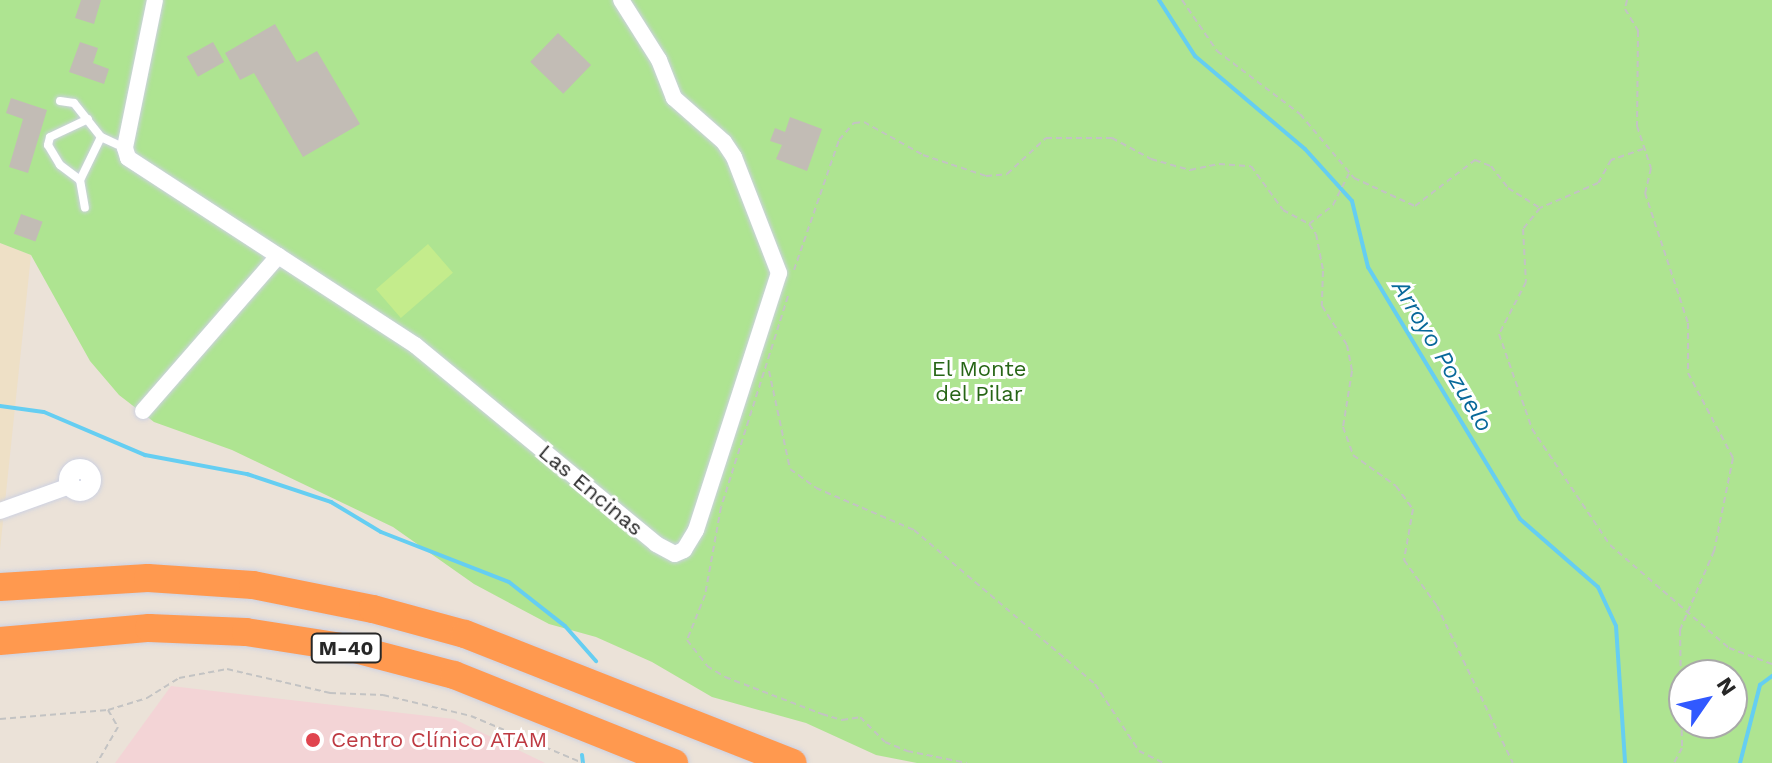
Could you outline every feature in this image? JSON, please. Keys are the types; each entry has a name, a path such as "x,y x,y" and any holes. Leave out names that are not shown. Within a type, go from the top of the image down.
{"highway":[{"name":"M-40","path":"0,587 148,578 253,585 373,609 465,634 792,763"},
{"name":"M-40","path":"0,641 149,628 246,632 355,649 454,675 674,763"}],"street":[{"path":"125,148 155,0"},
{"name":"Las Encinas","path":"125,148 128,158 415,345 656,544 672,553 684,550 696,530 779,273 734,157 724,142 674,98 659,60 621,0"},
{"path":"143,411 278,256"},
{"path":"0,511 70,486"}],"lane":[{"path":"60,101 74,103 101,137 125,148"},
{"path":"80,180 60,165 48,145 58,131 88,119"},
{"path":"85,208 80,180 101,137"}],"path":[{"path":"1182,0 1217,51 1300,114 1349,174 1415,206 1475,160 1491,166 1508,188 1540,208"},
{"path":"1627,0 1625,9 1638,31 1637,126 1651,168 1645,193 1688,323 1688,373 1733,458 1714,551 1680,630 1682,748 1674,763"},
{"path":"792,280 839,140 854,123 864,122 923,155 986,176 1007,174 1046,138 1112,138 1151,159 1190,170 1219,164 1251,166 1283,210 1309,224 1316,234 1323,271 1322,306 1347,345 1352,371 1343,427 1353,455 1396,486 1413,509 1404,560 1437,606 1513,763"},
{"path":"1644,148 1611,160 1598,183 1540,208 1523,229 1526,282 1499,334 1532,429 1610,545 1689,608 1729,648 1772,664"},
{"path":"1309,224 1333,205 1349,174"},
{"path":"789,294 768,368 721,507 705,595 687,640 707,666 725,677 842,720 860,717 885,742 907,751 967,763"},
{"path":"768,368 790,469 816,488 914,530 1095,684 1139,751 1164,763"},
{"path":"0,719 108,710 138,702 179,678 227,669 330,693 383,695 471,716 583,763"},
{"path":"97,763 118,727 108,710"}],"shaded area":[{"path":"0,243 31,255 0,550"},
{"name":"Centro Clínico ATAM","path":"171,686 454,719 545,763 115,763"}],"green space":[{"name":"El Monte del Pilar","path":"0,0 1772,0 1772,763 917,763 876,755 806,723 712,697 652,662 596,637 549,624 474,584 393,527 232,450 154,422 119,395 90,361 31,255 0,243"},
{"path":"428,244 453,273 401,318 376,289"}],"building":[{"path":"81,0 101,0 94,24 75,18"},
{"path":"275,24 297,62 317,51 360,124 303,157 254,73 240,80 225,53"},
{"path":"558,33 591,65 563,94 530,62"},
{"path":"80,42 98,48 93,63 109,69 104,84 69,72"},
{"path":"213,42 224,62 198,77 187,57"},
{"path":"11,98 47,110 28,173 9,167 23,119 6,113"},
{"path":"790,117 822,129 807,171 776,159 782,145 770,141 775,128 785,132"},
{"path":"21,214 43,222 35,242 14,234"}],"waterway":[{"name":"Arroyo Pozuelo","path":"1159,0 1195,56 1305,149 1352,201 1368,267 1520,519 1598,587 1616,626 1625,763"},
{"path":"0,406 44,412 145,455 247,474 331,502 381,532 509,582 565,626 596,661"},
{"path":"1740,763 1760,685 1772,676"},
{"path":"582,755 583,763"}],"place":[{"name":"Centro Clínico ATAM","path":"313,740"}]}
